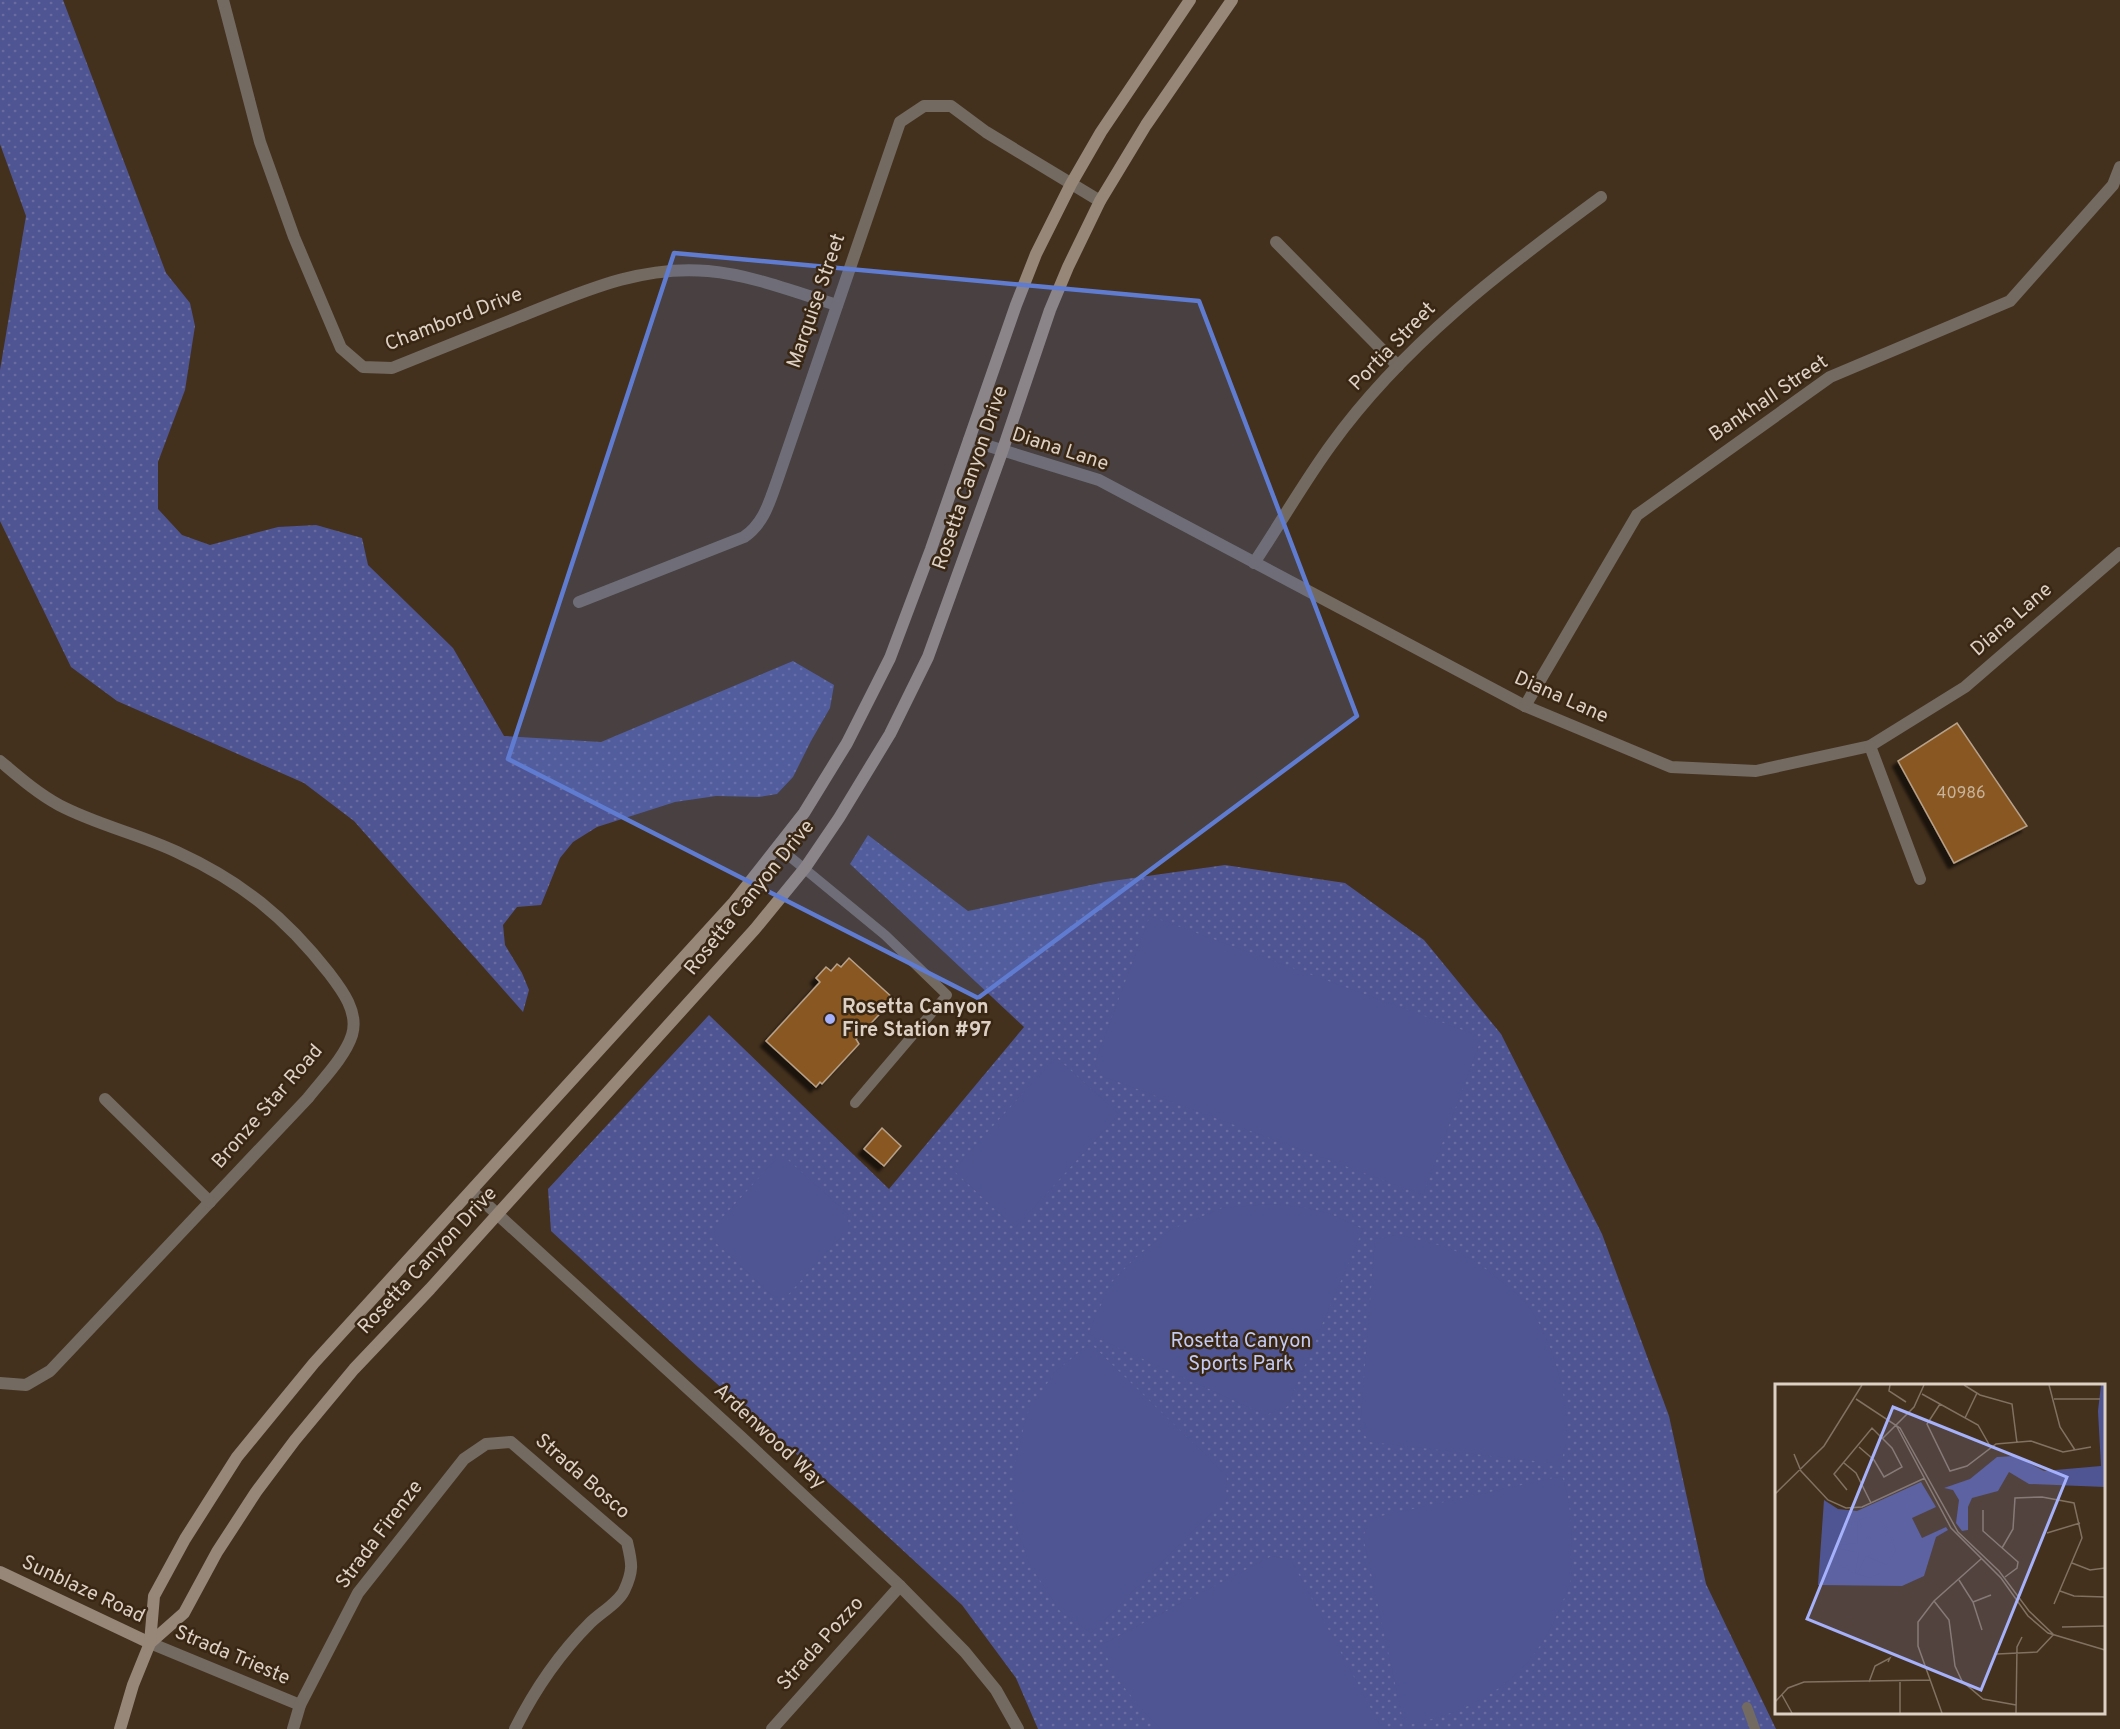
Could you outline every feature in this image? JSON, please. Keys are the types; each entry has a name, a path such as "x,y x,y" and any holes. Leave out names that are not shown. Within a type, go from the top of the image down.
{"street":[{"name":"Chambord Drive","path":"223,0 260,141 294,237 341,348 363,367 392,368 597,285 633,275 670,271 707,271 730,274 837,305"},
{"name":"Rosetta Canyon Drive","path":"120,1729 133,1685 150,1643 154,1596 185,1539 237,1457 314,1363 734,902 804,813 847,743 890,658 932,549 1016,304 1036,254 1071,184 1101,132 1190,0"},
{"name":"Rosetta Canyon Drive","path":"150,1643 184,1613 217,1552 256,1492 295,1440 354,1369 755,929 805,868 839,818 890,734 928,657 1002,452 1050,310 1100,201 1146,125 1232,0"},
{"name":"Marquise Street","path":"579,602 744,537 755,529 765,514 777,481 900,122 924,106 951,106 986,132 1100,201"},
{"name":"Bankhall Street","path":"1525,706 1637,515 1830,377 2010,301 2113,185 2120,167"},
{"name":"Portia Street","path":"1254,563 1331,444 1398,366 1450,315 1539,243 1601,197"},
{"path":"1276,242 1398,366"},
{"name":"Diana Lane","path":"969,441 1099,480 1525,706 1671,766 1756,771 1870,746 1965,687 2120,553"},
{"path":"1870,746 1920,879"},
{"name":"Bronze Star Road","path":"0,761 26,783 58,804 94,821 176,852 217,872 253,894 284,921 340,987 351,1009 353,1021 352,1035 338,1061 308,1098 50,1371 26,1385 0,1383"},
{"path":"105,1099 210,1202"},
{"name":"Ardenwood Way","path":"472,1191 900,1586 965,1652 996,1690 1018,1729"},
{"name":"Strada Bosco","path":"486,1444 511,1442 627,1542 633,1566 623,1593 590,1623 555,1664 525,1708 515,1729"},
{"name":"Strada Firenze","path":"293,1729 300,1705 358,1593 464,1459 486,1444"},
{"name":"Sunblaze Road","path":"0,1572 150,1643"},
{"name":"Strada Pozzo","path":"772,1729 900,1586"},
{"name":"Strada Trieste","path":"150,1643 300,1705"}],"lane":[{"path":"777,847 885,935 947,995 855,1103"},
{"path":"1747,1707 1755,1729"}],"highlighted area":[{"path":"674,253 1199,301 1357,716 978,998 508,759"}],"green space":[{"path":"0,0 63,0 166,273 190,303 195,326 185,390 158,462 158,509 182,535 210,545 278,527 316,525 362,538 368,565 453,648 504,736 601,742 793,661 834,685 830,708 793,777 777,794 759,797 716,796 675,802 597,827 573,842 560,858 541,905 517,907 503,925 505,945 522,973 529,990 523,1012 354,821 304,783 117,701 71,667 0,521 0,370 26,216 0,144"},
{"name":"Rosetta Canyon Sports Park","path":"868,835 968,911 1105,882 1225,865 1345,883 1424,940 1501,1034 1602,1234 1669,1416 1706,1584 1776,1729 1038,1729 1016,1678 962,1605 551,1231 548,1189 709,1015 889,1189 1024,1027 850,864"},
{"path":"1150,916 1471,1033 1479,1045 1423,1195 1102,1076 1095,1065 1098,1054"},
{"path":"1056,1057 1119,1114 1015,1228 953,1170"},
{"path":"776,1159 787,1159 847,1213 849,1227 787,1296 773,1296 716,1243 714,1227"},
{"path":"1270,1204 1328,1213 1363,1229 1287,1407 1266,1415 1088,1334 1111,1283 1134,1259 1170,1230 1222,1208"},
{"path":"1398,1235 1460,1253 1498,1278 1531,1310 1552,1353 1561,1385 1567,1432 1561,1464 1370,1442 1360,1429 1375,1239"},
{"path":"1090,1343 1227,1476 1226,1499 1091,1633 1060,1611 1030,1565 1015,1522 1015,1464 1027,1414 1054,1373"},
{"path":"1562,1476 1571,1520 1571,1576 1559,1610 1547,1634 1533,1655 1498,1689 1454,1712 1404,1725 1363,1536 1372,1518"},
{"path":"1272,1556 1291,1560 1382,1729 1161,1729 1119,1681 1101,1645"}],"building":[{"path":"1957,723 2027,826 1954,863 1898,761"},
{"name":"Rosetta Canyon Fire Station #97","path":"849,958 894,999 856,1039 859,1044 822,1084 820,1082 816,1087 766,1041 820,982 816,978 826,967 831,971 837,964 841,967"},
{"path":"882,1128 901,1146 884,1166 864,1149"}],"place":[{"name":"Rosetta Canyon Fire Station #97","path":"830,1019"}]}
